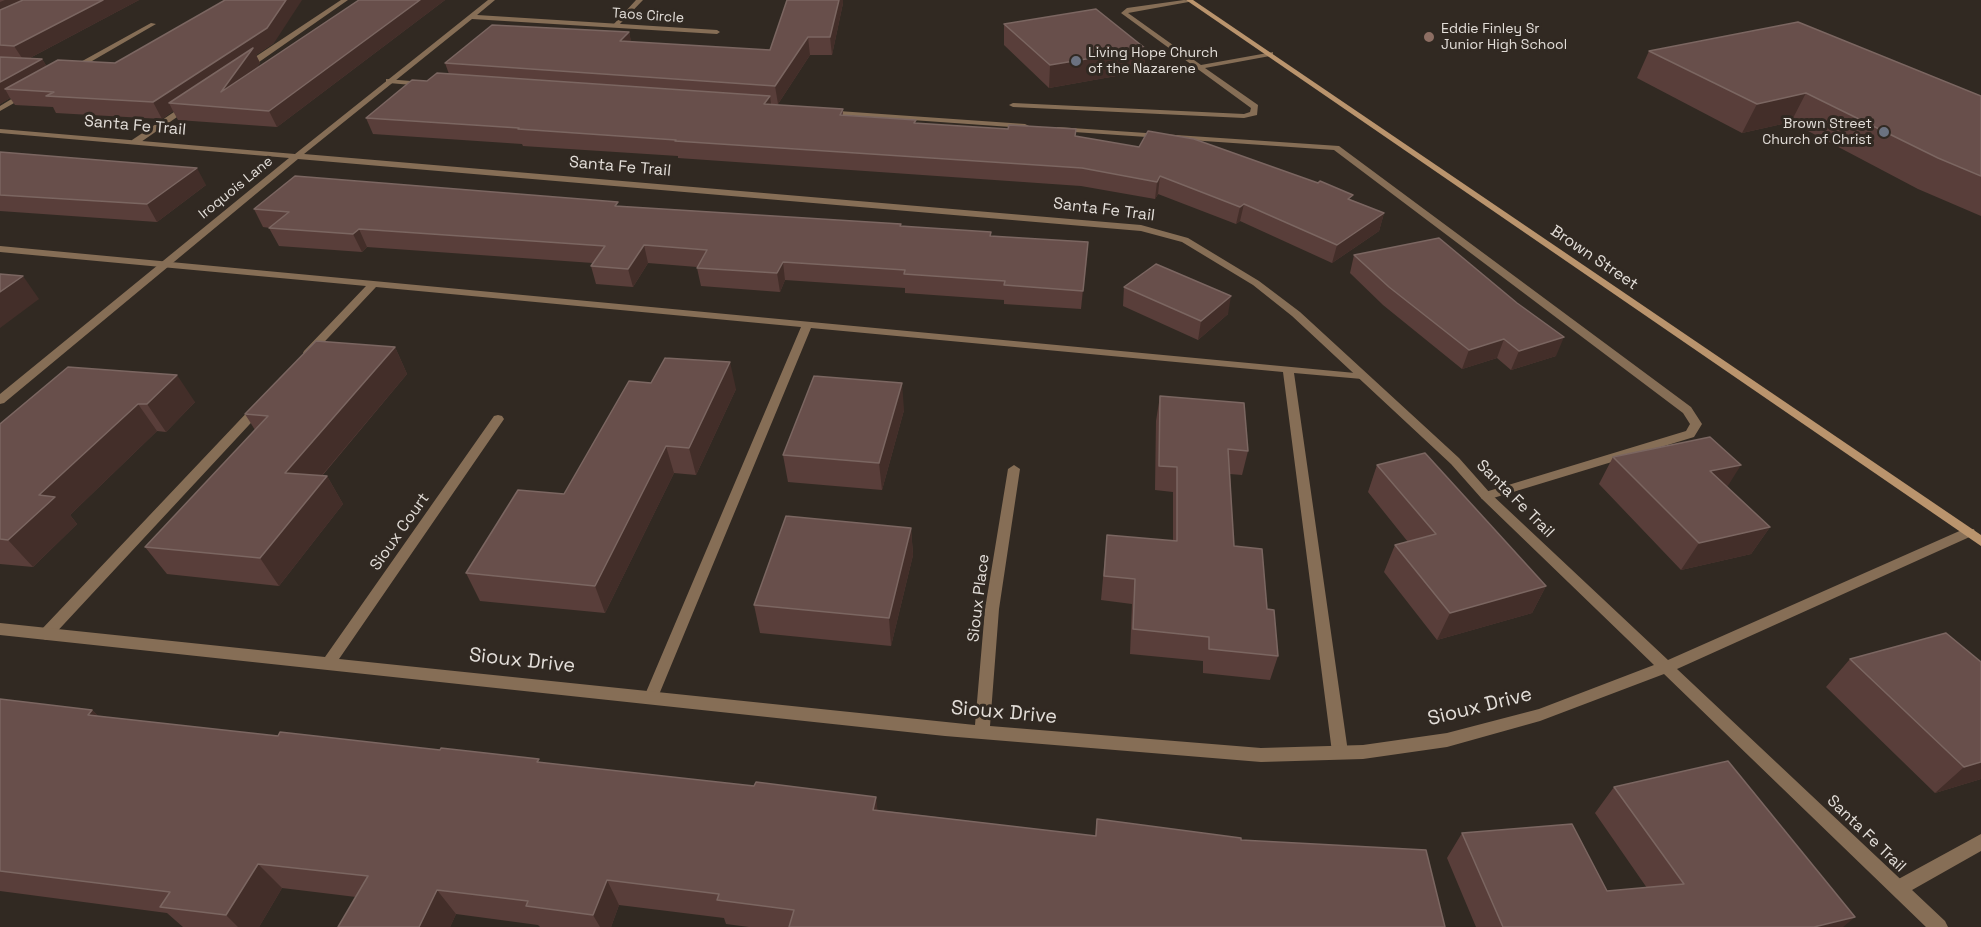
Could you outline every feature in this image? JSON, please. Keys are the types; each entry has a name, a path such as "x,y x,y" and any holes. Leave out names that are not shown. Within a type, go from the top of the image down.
{"main road":[{"name":"Brown Street","path":"1190,1 1975,537"}],"street":[{"path":"240,71 345,0"},
{"name":"Iroquois Lane","path":"0,400 296,156 492,0"},
{"path":"615,26 640,0"},
{"path":"1013,105 1244,116 1254,113 1255,107 1124,13 1127,10 1190,1"},
{"name":"Taos Circle","path":"470,17 717,32"},
{"path":"63,74 153,24"},
{"path":"1199,67 1270,54"},
{"path":"389,81 436,85"},
{"path":"0,109 33,90"},
{"path":"135,142 193,103"},
{"path":"815,111 1040,127"},
{"path":"1052,128 1335,148 1687,410 1696,424 1690,434 1486,496"},
{"name":"Santa Fe Trail","path":"0,131 1141,228 1185,240 1256,283 1296,314 1455,461 1486,496 1939,927"},
{"path":"0,249 1362,376"},
{"path":"300,363 373,284"},
{"path":"651,697 807,324"},
{"path":"1288,369 1340,752"},
{"path":"46,634 267,398"},
{"name":"Sioux Court","path":"328,664 498,419"},
{"name":"Sioux Place","path":"982,731 992,609 1014,469"},
{"name":"Sioux Drive","path":"0,629 945,729 1260,755 1363,752 1447,740 1540,715 1666,667 1975,537"},
{"path":"1899,888 1981,842"}],"building":[{"path":"23,0 103,0 14,46 0,45 0,10"},
{"path":"225,0 286,0 267,28 153,102 46,96 54,92 5,89 58,60 115,63"},
{"path":"359,0 420,0 269,111 169,103 253,48 221,92"},
{"path":"787,0 839,0 830,37 808,37 775,86 445,63 492,25 629,32 620,41 770,50"},
{"path":"1096,9 1146,49 1050,65 1004,24"},
{"path":"1798,22 1981,96 1981,176 1938,158 1806,93 1757,104 1649,51"},
{"path":"0,57 42,59 0,82"},
{"path":"437,73 770,96 764,104 843,109 840,115 916,120 914,123 1008,129 1009,125 1076,129 1075,136 1139,147 1148,131 1194,139 1318,183 1320,181 1353,195 1348,199 1384,213 1337,245 1244,204 1240,207 1160,176 1157,182 1082,168 366,118 412,80 427,81"},
{"path":"0,152 197,168 147,204 0,195"},
{"path":"295,176 618,202 615,206 901,224 900,226 991,232 990,236 1088,242 1083,291 1004,285 1005,281 904,274 905,270 783,262 777,273 697,268 707,250 644,245 628,269 591,266 605,246 359,229 353,234 269,228 289,212 254,209"},
{"path":"1439,238 1517,303 1564,337 1519,351 1504,339 1469,350 1389,287 1354,255"},
{"path":"1156,264 1231,296 1201,321 1124,287"},
{"path":"0,274 23,276 0,292"},
{"path":"316,341 395,347 285,473 327,476 260,558 145,547 268,416 245,414"},
{"path":"665,358 730,362 689,448 666,446 595,586 466,573 518,490 564,494 629,381 651,383"},
{"path":"68,367 177,375 147,404 138,404 39,495 55,497 8,540 0,539 0,424"},
{"path":"814,376 902,383 879,463 783,455"},
{"path":"1160,396 1244,403 1248,451 1228,449 1234,546 1262,549 1267,609 1274,610 1278,656 1209,649 1209,637 1133,629 1135,579 1104,576 1107,535 1177,541 1177,467 1159,466"},
{"path":"1710,437 1741,465 1710,471 1770,527 1699,543 1613,457"},
{"path":"1425,453 1546,586 1450,613 1395,545 1436,534 1377,465"},
{"path":"786,516 911,528 889,618 754,605"},
{"path":"1946,633 1981,662 1981,762 1964,767 1850,659"},
{"path":"0,699 92,710 88,715 278,736 280,732 440,750 441,748 539,759 537,762 754,786 756,782 876,797 873,810 1096,836 1097,819 1241,838 1241,840 1426,850 1445,927 789,927 794,910 717,900 719,894 607,880 593,915 526,906 528,901 437,890 419,927 338,927 368,876 258,864 226,915 160,907 170,892 0,871"},
{"path":"1728,761 1855,917 1814,927 1503,927 1462,833 1572,824 1607,891 1684,884 1614,787"}],"place":[{"name":"Eddie Finley Sr Junior High School","path":"1429,37"},
{"name":"Living Hope Church of the Nazarene","path":"1076,61"},
{"name":"Brown Street Church of Christ","path":"1884,132"}]}
